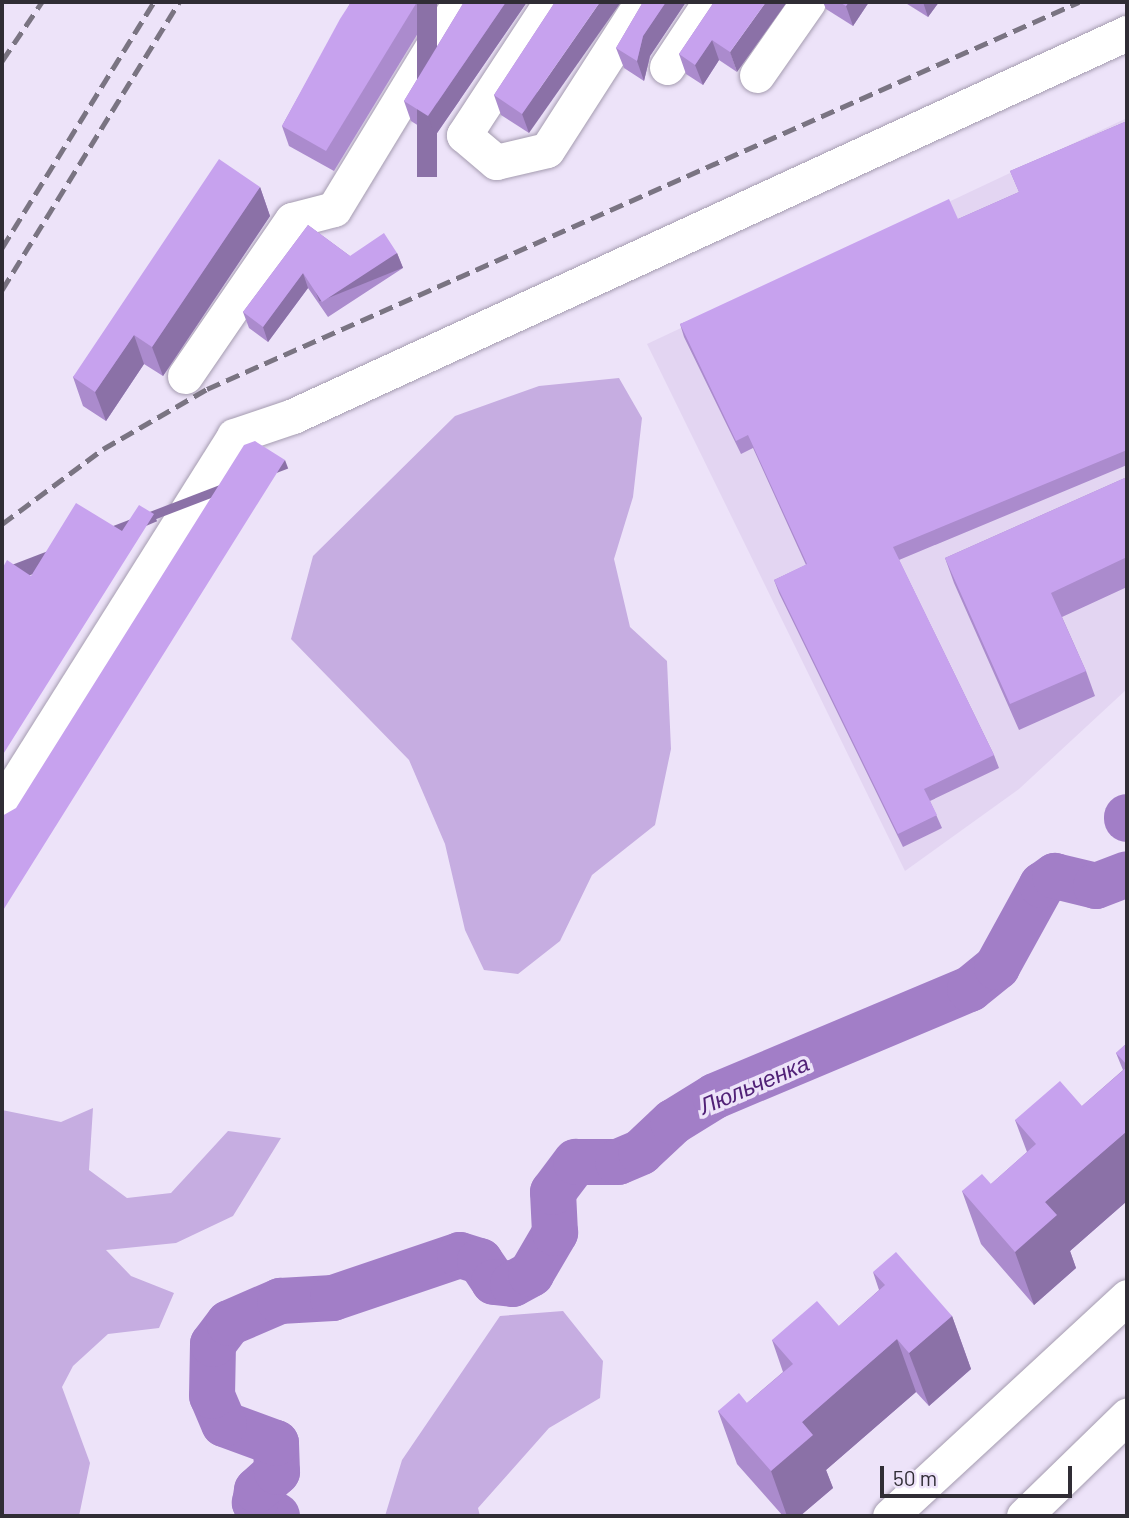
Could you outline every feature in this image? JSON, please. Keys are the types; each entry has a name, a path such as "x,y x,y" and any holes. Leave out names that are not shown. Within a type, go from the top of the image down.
{"lane":[{"path":"186,376 292,220 334,209 460,2"},
{"path":"551,2 464,135 496,162 547,150 642,2"},
{"path":"667,67 709,2"},
{"path":"757,75 808,2"},
{"path":"2,805 234,436 293,416 1127,33"},
{"path":"890,1516 1127,1297"},
{"path":"1024,1516 1127,1416"}],"shaded area":[{"path":"1127,118 1127,689 1019,789 905,871 647,344"},
{"path":"619,378 642,418 633,497 614,559 630,627 667,661 671,749 655,825 592,875 560,941 518,974 484,970 465,930 445,844 409,760 291,639 313,556 455,416 539,386"},
{"path":"93,1108 89,1170 127,1198 171,1193 228,1131 281,1138 233,1216 176,1243 106,1250 131,1276 174,1293 159,1328 108,1334 73,1366 62,1387 90,1463 79,1516 2,1516 2,1110 61,1122"},
{"path":"563,1311 603,1361 600,1398 549,1428 478,1508 480,1516 385,1516 402,1460 500,1316"}],"building":[{"path":"351,2 417,2 326,151 282,126"},
{"path":"464,2 506,2 428,116 404,101"},
{"path":"555,2 600,2 522,114 494,95"},
{"path":"643,2 666,2 643,36 637,61 616,48"},
{"path":"714,2 766,2 730,52 712,40 695,65 679,54"},
{"path":"1127,121 1127,450 893,547 994,755 924,789 937,815 898,834 774,580 807,564 748,435 736,441 680,324 949,199 958,219 1019,192 1010,171"},
{"path":"219,159 260,187 152,347 134,335 95,392 73,377"},
{"path":"308,225 350,256 384,233 397,253 322,302 303,273 263,327 243,312"},
{"path":"255,441 285,460 2,912 2,816 16,808 244,445"},
{"path":"1127,477 1127,557 1051,593 1086,671 1010,704 945,558"},
{"path":"76,503 122,531 139,505 154,514 2,756 2,569 7,560 31,576"},
{"path":"1127,1043 1127,1065 1116,1053"},
{"path":"1127,1067 1127,1131 1045,1202 1057,1215 1015,1252 962,1191 982,1174 991,1184 1036,1144 1015,1120 1060,1081 1082,1106"},
{"path":"896,1252 952,1316 909,1353 897,1339 802,1422 813,1435 771,1471 718,1411 739,1393 747,1403 793,1364 772,1340 817,1301 839,1326 885,1285 873,1272"}],"waterway":[{"name":"Люльченка","path":"277,1516 255,1503 257,1490 277,1472 276,1443 224,1424 212,1396 213,1344 229,1323 280,1301 333,1298 460,1255 480,1261 494,1282 513,1284 531,1274 555,1233 553,1192 576,1162 618,1162 641,1152 673,1122 715,1096 970,989 997,967 1042,885 1055,876 1096,886 1127,874"}],"railway":[{"path":"2,61 42,2"},
{"path":"2,248 154,2"},
{"path":"2,290 179,2"},
{"path":"2,524 103,449 207,389 1079,2"}]}
